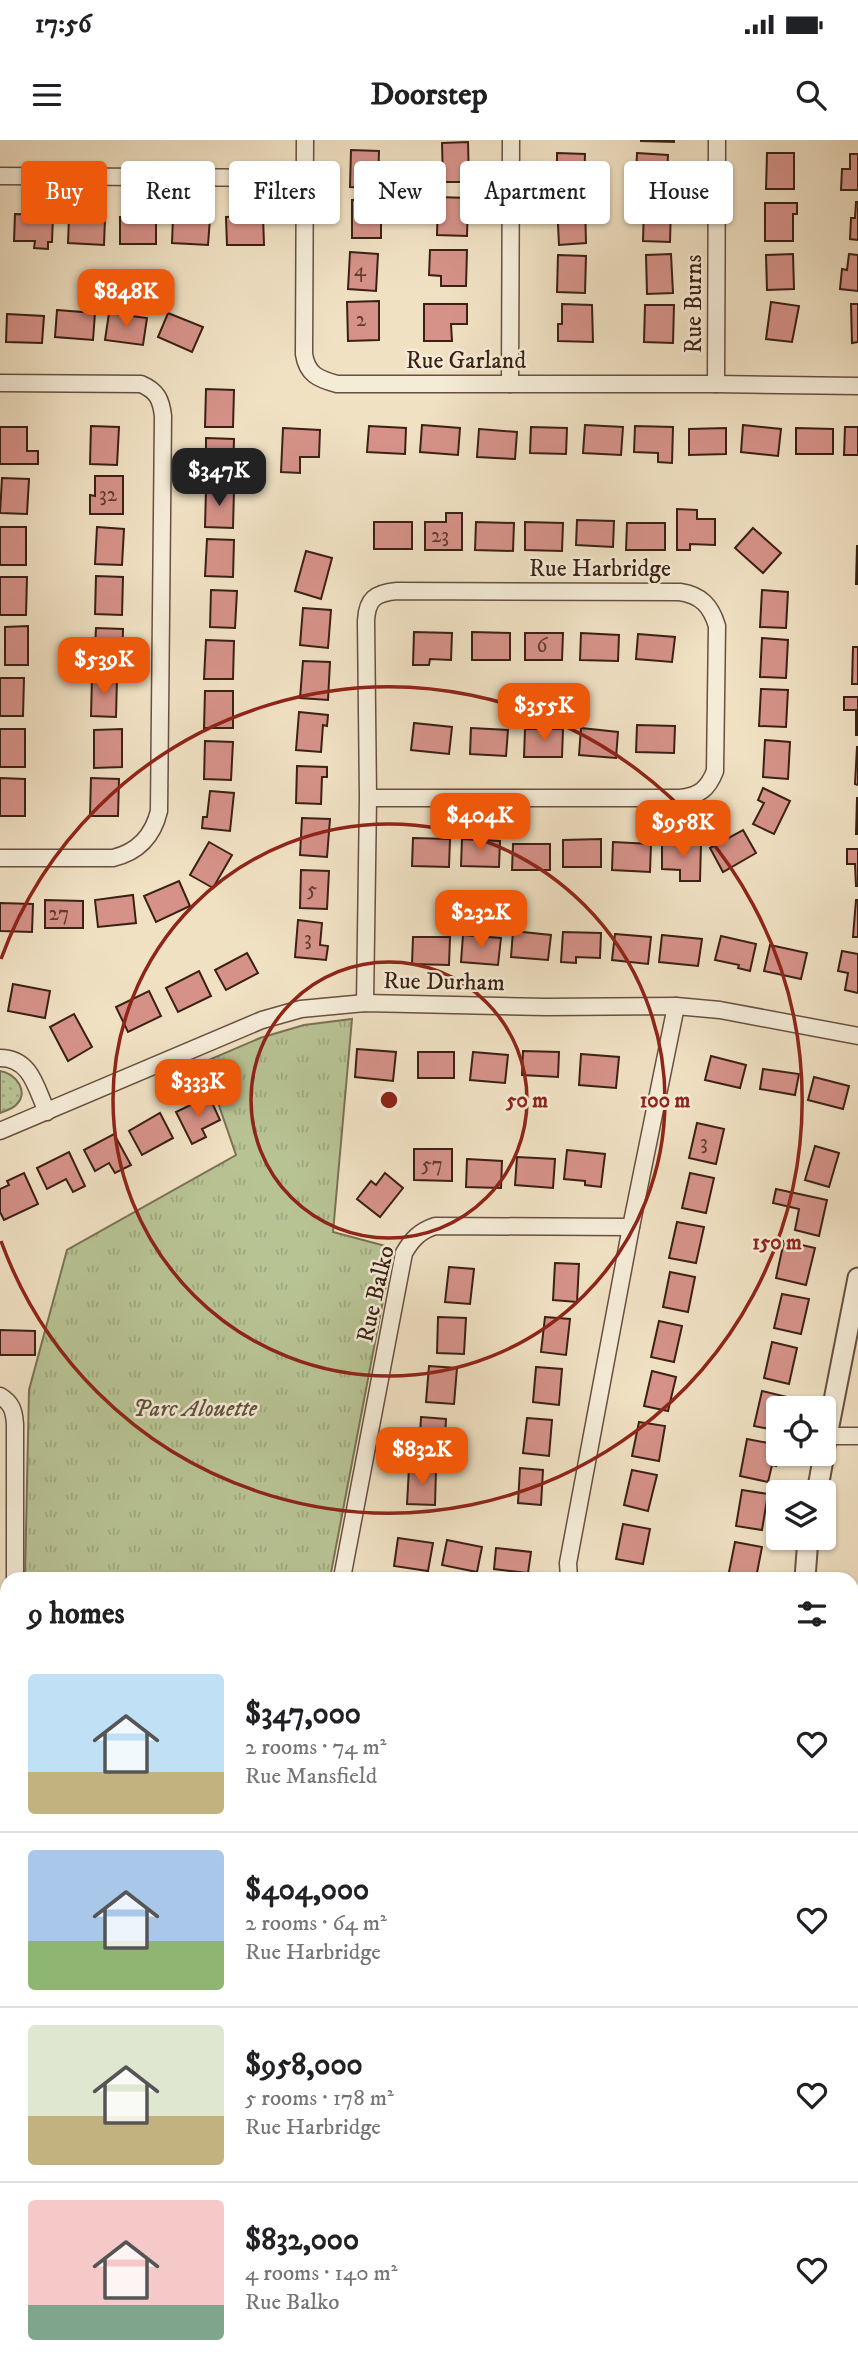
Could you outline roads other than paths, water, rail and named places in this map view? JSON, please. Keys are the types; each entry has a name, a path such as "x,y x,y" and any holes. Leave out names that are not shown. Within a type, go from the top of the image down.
{"street":[{"name":"Rue Garland","path":"304,161 305,140"},
{"path":"510,140 510,384"},
{"name":"Rue Burns","path":"716,384 717,140"},
{"path":"0,176 229,178"},
{"name":"Rue Garland","path":"304,224 303,354 305,365 312,375 323,381 337,384 858,386"},
{"path":"0,383 141,384 159,396 163,416 157,822 143,844 124,856 113,859 0,858"},
{"name":"Rue Harbridge","path":"365,1003 368,798 366,621 369,601 376,594 397,591 680,592 693,594 705,601 713,612 717,626 715,771 711,782 703,791 692,797 368,798"},
{"name":"Rue Durham","path":"0,1131 283,1013 321,1006 365,1003 546,1007 676,1006 720,1010 858,1036"},
{"path":"569,1572 568,1563 631,1227 676,1006"},
{"path":"0,1058 12,1058 25,1066 47,1112"},
{"name":"Rue Balko","path":"343,1572 404,1253 410,1243 424,1230 435,1226 631,1227"},
{"path":"835,1396 858,1278"},
{"path":"0,1396 10,1403 14,1411 15,1572"},
{"path":"836,1443 858,1436"},
{"path":"805,1572 807,1550"}],"park label":[{"name":"Parc Alouette","path":"195,1409"}]}
